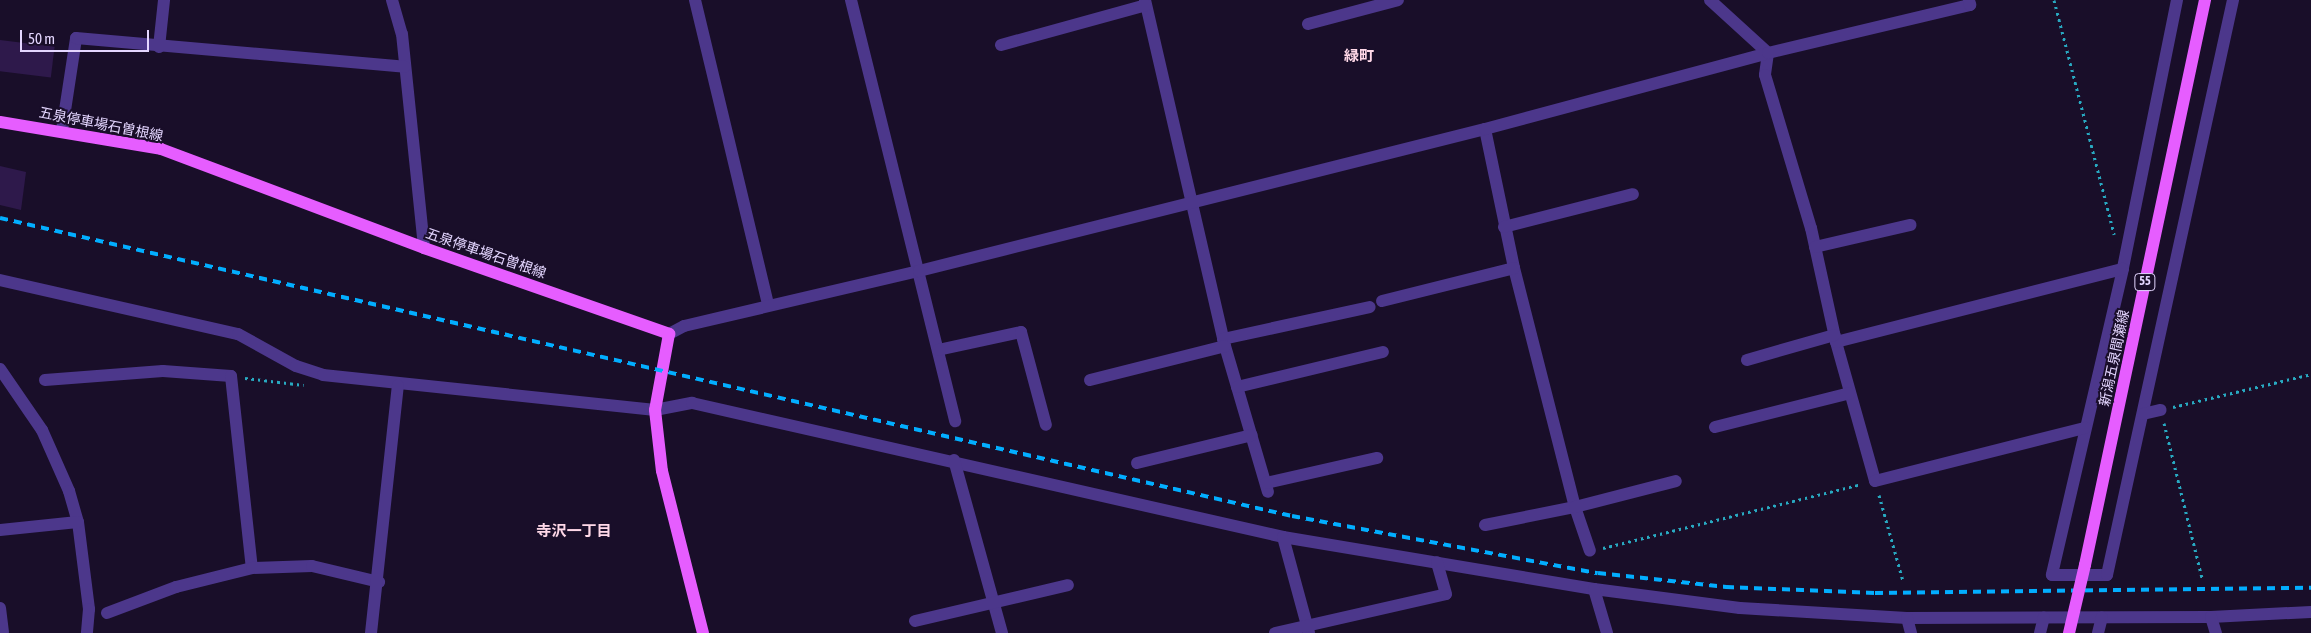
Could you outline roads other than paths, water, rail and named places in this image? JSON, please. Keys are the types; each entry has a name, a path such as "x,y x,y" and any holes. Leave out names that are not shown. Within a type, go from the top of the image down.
{"main road":[{"name":"新潟五泉間瀬線","path":"2069,633 2205,0"},
{"name":"五泉停車場石曽根線","path":"0,122 62,130 161,149 424,248 669,334"},
{"path":"669,334 655,410 662,471 703,633"}],"street":[{"path":"159,47 164,0"},
{"path":"392,0 402,34 424,248"},
{"path":"695,0 768,306"},
{"path":"851,0 955,420"},
{"path":"1308,24 1398,0"},
{"path":"1710,0 1768,53"},
{"path":"669,334 684,326 919,271 1484,129 1768,53 1970,5 1969,0"},
{"path":"2177,0 2123,269 2052,575 2107,575 2233,0"},
{"path":"1000,45 1145,2 1193,201 1224,342 1267,488 1377,458"},
{"path":"62,130 76,38 405,68"},
{"path":"1768,53 1765,75 1816,247 1835,339 1875,481 2085,428"},
{"path":"1484,129 1514,268 1575,507 1590,551"},
{"path":"1504,227 1633,194"},
{"path":"1816,247 1910,225"},
{"path":"1090,380 1224,342 1514,268"},
{"path":"1747,360 2123,269"},
{"path":"0,280 238,334 296,366 322,375 655,410 692,403 954,460 1284,536 1594,589 1740,608 1907,618 2212,617 2311,612"},
{"path":"938,350 1021,332 1046,425"},
{"path":"1237,387 1383,352"},
{"path":"0,369 42,430 78,522 89,609 87,633"},
{"path":"45,380 163,371 231,376 252,568"},
{"path":"371,633 379,582 398,384"},
{"path":"1715,427 1850,393"},
{"path":"2143,414 2161,410"},
{"path":"1137,463 1252,435"},
{"path":"954,460 1002,633"},
{"path":"1485,525 1575,507 1676,481"},
{"path":"0,530 78,522"},
{"path":"1284,536 1308,629"},
{"path":"1275,633 1308,629 1446,594 1437,562"},
{"path":"107,613 176,587 252,568 312,566 379,582"},
{"path":"915,621 995,604 1068,585"},
{"path":"1594,589 1606,633"},
{"path":"0,608 3,632"},
{"path":"2040,633 2044,617"},
{"path":"2098,633 2102,617"},
{"path":"2212,617 2216,633"},
{"path":"1907,618 1911,633"}],"railway":[{"path":"0,218 1292,516 1598,573 1726,587 1875,593 2311,588"}],"district":[{"name":"緑町","path":"1359,56"},
{"name":"寺沢一丁目","path":"574,531"}]}
